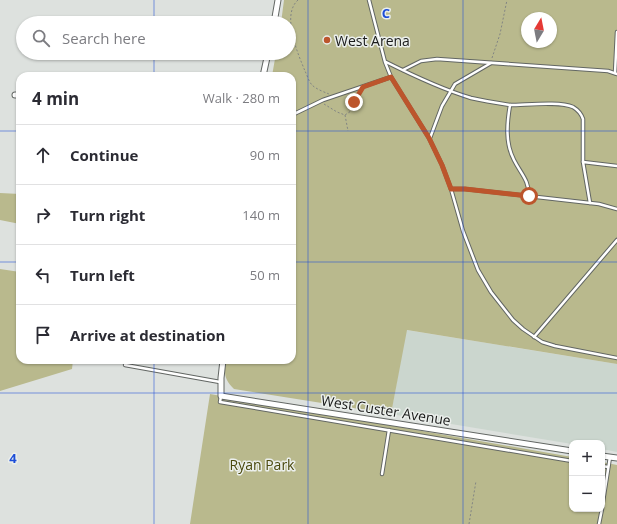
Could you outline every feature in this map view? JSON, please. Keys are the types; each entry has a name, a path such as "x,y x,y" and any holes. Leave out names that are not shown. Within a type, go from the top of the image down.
{"street":[{"path":"275,16 278,0"},
{"path":"264,72 266,60"},
{"path":"221,396 223,364"},
{"name":"West Custer Avenue","path":"221,396 569,451"},
{"path":"605,456 617,458"}],"lane":[{"path":"369,0 391,77 429,138 442,165 451,189 463,231 478,270 492,292 513,320 542,342 617,358"},
{"path":"402,70 421,61 437,59 608,71 616,74 617,32"},
{"path":"386,62 450,91 472,98 510,105 562,105 573,107 581,113 583,119 583,162 590,203"},
{"path":"429,138 440,110 455,84 491,62"},
{"path":"296,113 335,96 391,77"},
{"path":"510,105 508,137 510,152 529,185 529,196"},
{"path":"583,162 617,166"},
{"path":"451,189 465,189 590,203 617,209"},
{"path":"534,337 617,240"},
{"path":"125,365 221,382"},
{"path":"221,396 220,402 569,460"},
{"path":"382,474 389,430"},
{"path":"605,488 610,457"},
{"path":"599,524 601,512"}],"path":[{"path":"291,16 294,3 298,0"},
{"path":"491,62 500,34 507,0"},
{"path":"296,46 312,85 335,96"},
{"path":"345,115 351,111 363,87"},
{"path":"320,102 345,115"},
{"path":"345,115 348,131"},
{"path":"469,524 476,481"}],"shaded area":[{"path":"406,330 617,364 617,452 605,450 605,440 569,440 569,444 391,414"}],"green space":[{"path":"284,0 617,0 617,364 407,330 391,414 234,389 228,382 225,369 226,364 296,364 296,72 273,72 275,60 296,60 296,16 282,16"},
{"path":"0,193 16,194 16,223 0,220"},
{"path":"0,269 16,271 16,364 73,364 72,369 0,391"},
{"name":"Ryan Park","path":"210,394 569,456 569,512 605,512 605,463 617,465 617,524 190,524"}],"place":[{"name":"West Arena","path":"327,40"}],"route":[{"path":"354,102 363,87 391,77 429,138 442,165 451,189 465,189 529,196"}]}
